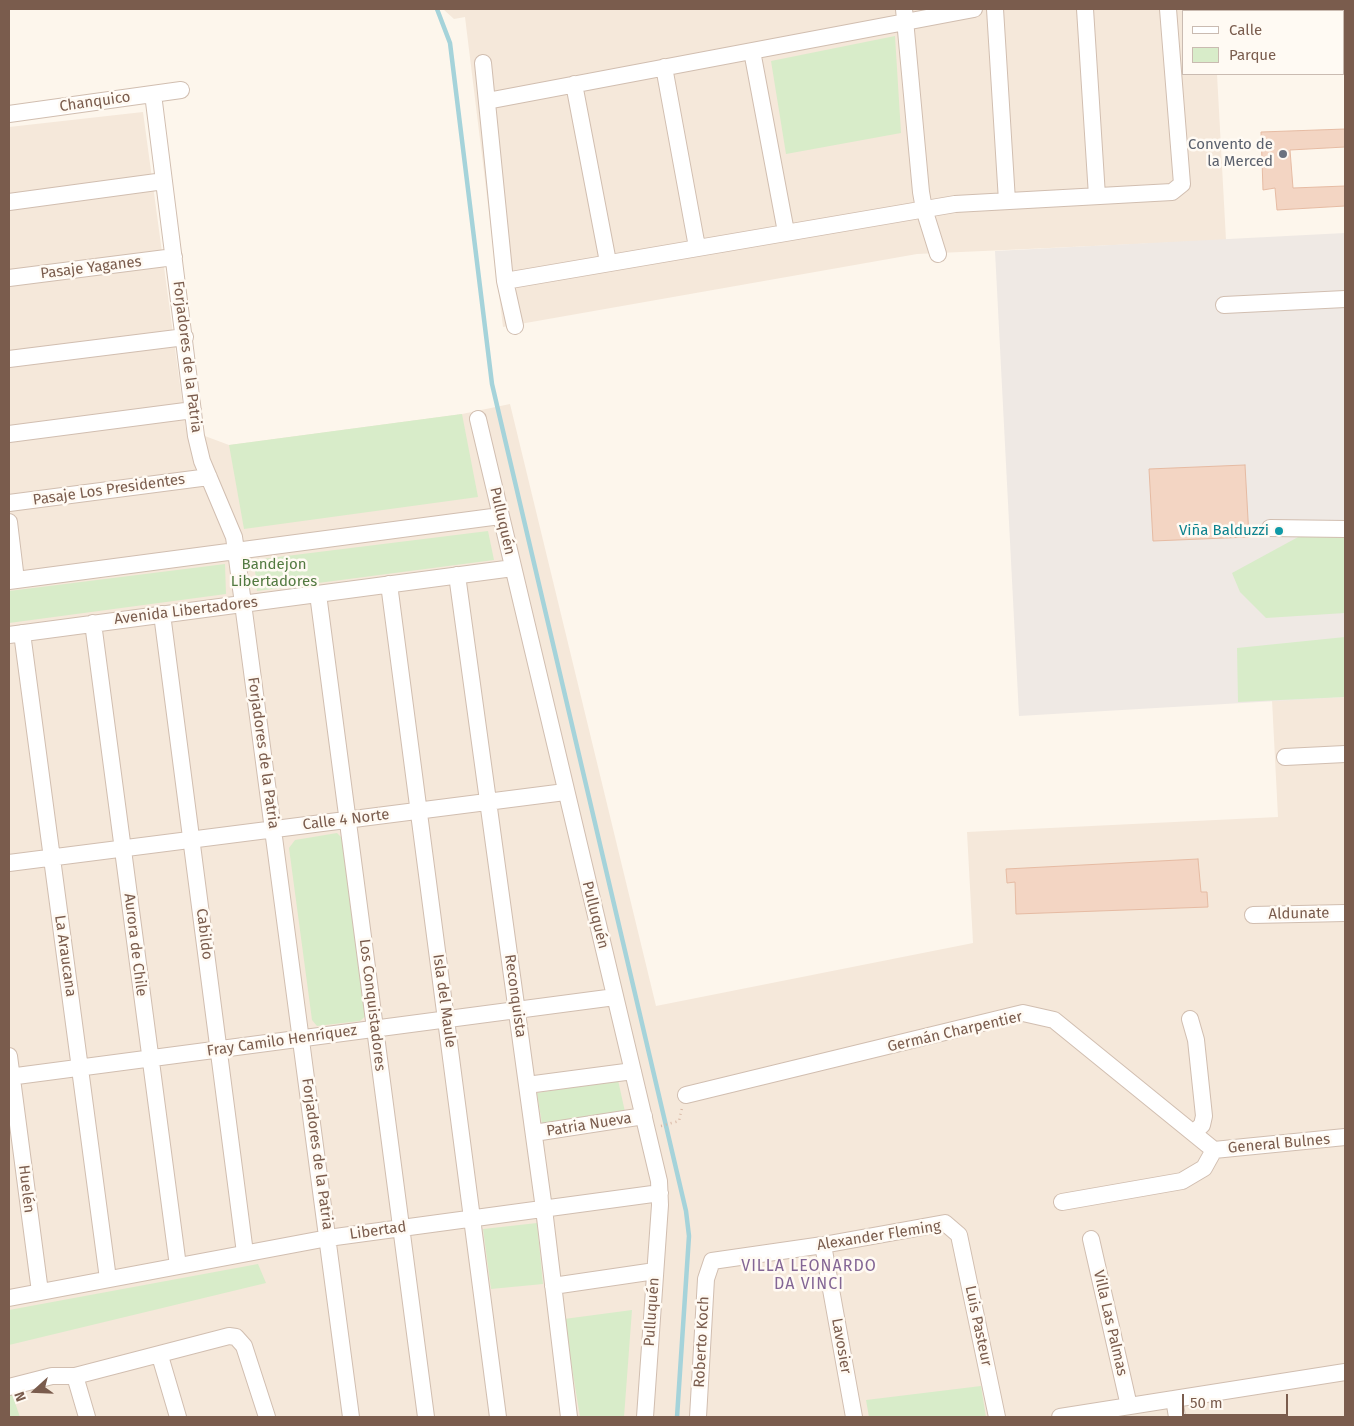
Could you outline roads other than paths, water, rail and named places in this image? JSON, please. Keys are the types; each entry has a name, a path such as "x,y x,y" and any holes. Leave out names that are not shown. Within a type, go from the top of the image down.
{"street":[{"path":"487,101 752,51 905,15 974,9"},
{"path":"995,9 1007,201"},
{"path":"1085,9 1097,196"},
{"path":"505,281 955,204 1172,192 1182,184 1168,9"},
{"path":"1333,9 1345,10"},
{"path":"905,15 924,209 938,254"},
{"path":"752,51 786,232"},
{"path":"483,63 505,281 515,326"},
{"path":"664,67 697,247"},
{"path":"574,84 608,262"},
{"name":"Chanquico","path":"9,114 181,90"},
{"name":"Forjadores de la Patria","path":"153,94 198,448 234,537 351,1417"},
{"path":"9,202 164,182"},
{"name":"Pasaje Yaganes","path":"9,278 174,258"},
{"path":"1224,305 1345,299"},
{"path":"9,359 185,336"},
{"path":"9,434 193,410"},
{"name":"Pulluquén","path":"478,419 565,792 657,1169 660,1193 644,1417"},
{"name":"Pasaje Los Presidentes","path":"9,503 209,477"},
{"path":"9,522 12,580 500,516"},
{"path":"1270,528 1345,529"},
{"name":"Avenida Libertadores","path":"15,634 513,568"},
{"name":"Reconquista","path":"457,575 534,1133 569,1417"},
{"name":"Isla del Maule","path":"389,584 498,1417"},
{"name":"Los Conquistadores","path":"318,594 426,1417"},
{"name":"Cabildo","path":"162,614 245,1254"},
{"name":"Aurora de Chile","path":"93,624 178,1266"},
{"name":"La Araucana","path":"15,634 52,857 108,1280"},
{"path":"1285,757 1345,754"},
{"name":"Calle 4 Norte","path":"9,863 565,792"},
{"name":"Aldunate","path":"1253,915 1345,913"},
{"name":"Fray Camilo Henríquez","path":"10,1077 615,997"},
{"name":"Germán Charpentier","path":"686,1096 1023,1013 1054,1020 1214,1150"},
{"path":"1190,1019 1196,1040 1204,1116 1202,1126 1193,1133"},
{"name":"Huelén","path":"9,1056 10,1077 40,1292"},
{"path":"527,1086 633,1071"},
{"name":"Patria Nueva","path":"534,1133 644,1116"},
{"name":"General Bulnes","path":"1214,1150 1345,1138"},
{"path":"1062,1202 1182,1181 1204,1168 1214,1150"},
{"name":"Libertad","path":"9,1298 328,1238 660,1193"},
{"name":"Alexander Fleming","path":"708,1266 712,1261 823,1245 945,1223 959,1235"},
{"name":"Luis Pasteur","path":"959,1235 997,1417"},
{"name":"Villa Las Palmas","path":"1091,1239 1129,1406"},
{"name":"Lavosier","path":"823,1245 854,1417"},
{"name":"Roberto Koch","path":"698,1417 708,1266"},
{"path":"553,1286 655,1271"},
{"path":"9,1387 52,1376 75,1376 160,1356 230,1336 239,1338 244,1346 267,1417"},
{"path":"160,1356 178,1417"},
{"path":"1060,1417 1345,1372"},
{"path":"75,1376 87,1417"},
{"path":"1174,1399 1177,1417"}],"waterway":[{"path":"437,9 450,43 492,384 686,1211 689,1236 677,1417"}],"place":[{"name":"Convento de la Merced","path":"1283,154"},
{"name":"Viña Balduzzi","path":"1279,531"}],"district":[{"name":"VILLA LEONARDO DA VINCI","path":"809,1276"}],"park label":[{"name":"Bandejon Libertadores","path":"274,574"}]}
